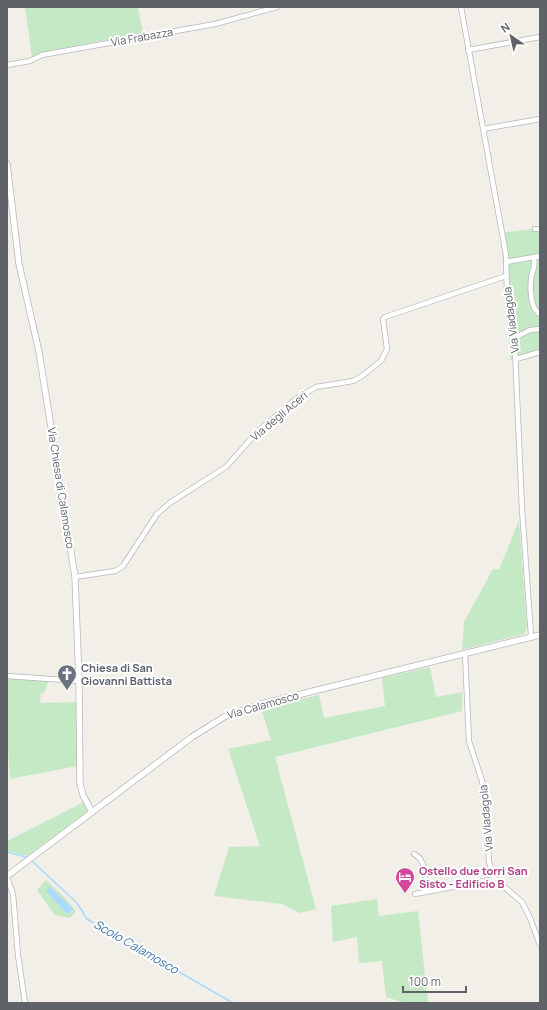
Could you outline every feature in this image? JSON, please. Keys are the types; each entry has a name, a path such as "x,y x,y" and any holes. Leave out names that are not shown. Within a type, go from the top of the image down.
{"street":[{"name":"Via Frabazza","path":"7,65 30,61 42,55 215,24 277,7"},
{"name":"Via Viadagola","path":"461,7 497,201 506,262 506,276 516,359 522,508 531,636"},
{"path":"468,50 540,37"},
{"path":"483,129 540,119"},
{"name":"Via Chiesa di Calamosco","path":"7,164 19,264 39,352 75,577 79,681 80,784 83,795 92,812"},
{"path":"506,262 540,256"},
{"path":"534,257 536,265 531,279 532,303 534,310 540,314"},
{"name":"Via degli Aceri","path":"75,577 115,570 123,566 157,514 171,502 226,467 258,431 306,392 327,384 353,381 371,370 386,353 387,344 383,319 385,316 506,276"},
{"path":"514,338 530,330 540,328"},
{"path":"516,359 540,352"},
{"name":"Via Calamosco","path":"25,1003 18,955 13,894 7,876 196,733 229,714 262,704 540,635"},
{"name":"Via Viadagola","path":"464,653 469,741 482,781 486,800 489,862 496,879 522,902 530,918 540,946"},
{"path":"7,676 79,681"},
{"path":"414,854 420,857 423,863 426,892"},
{"path":"415,894 496,879"}],"green space":[{"path":"25,7 138,7 143,33 39,53 32,57"},
{"path":"540,228 540,353 510,360 501,233"},
{"path":"519,520 527,627 524,634 462,650 464,622 493,569 499,570"},
{"path":"430,667 436,697 462,692 462,711 275,757 316,909 300,913 282,904 214,896 229,847 260,846 228,749 271,740 261,708 319,695 324,718 385,706 382,678"},
{"path":"7,674 51,676 44,693 41,693 40,703 77,702 77,766 10,779 7,735"},
{"path":"84,802 87,807 86,812 27,856 7,851 7,841"},
{"path":"46,880 76,911 70,918 55,915 37,890"},
{"path":"377,899 379,916 418,911 428,1003 405,1003 386,997 382,961 359,963 357,937 333,942 331,906"}],"water":[{"path":"50,887 73,909 67,914 46,891"}],"waterway":[{"name":"Scolo Calamosco","path":"7,852 26,857"},
{"name":"Scolo Calamosco","path":"32,861 77,903 87,919 233,1003"}],"place":[{"name":"Chiesa di San Giovanni Battista","path":"67,691"},
{"name":"Ostello due torri San Sisto - Edificio B","path":"405,894"}]}
